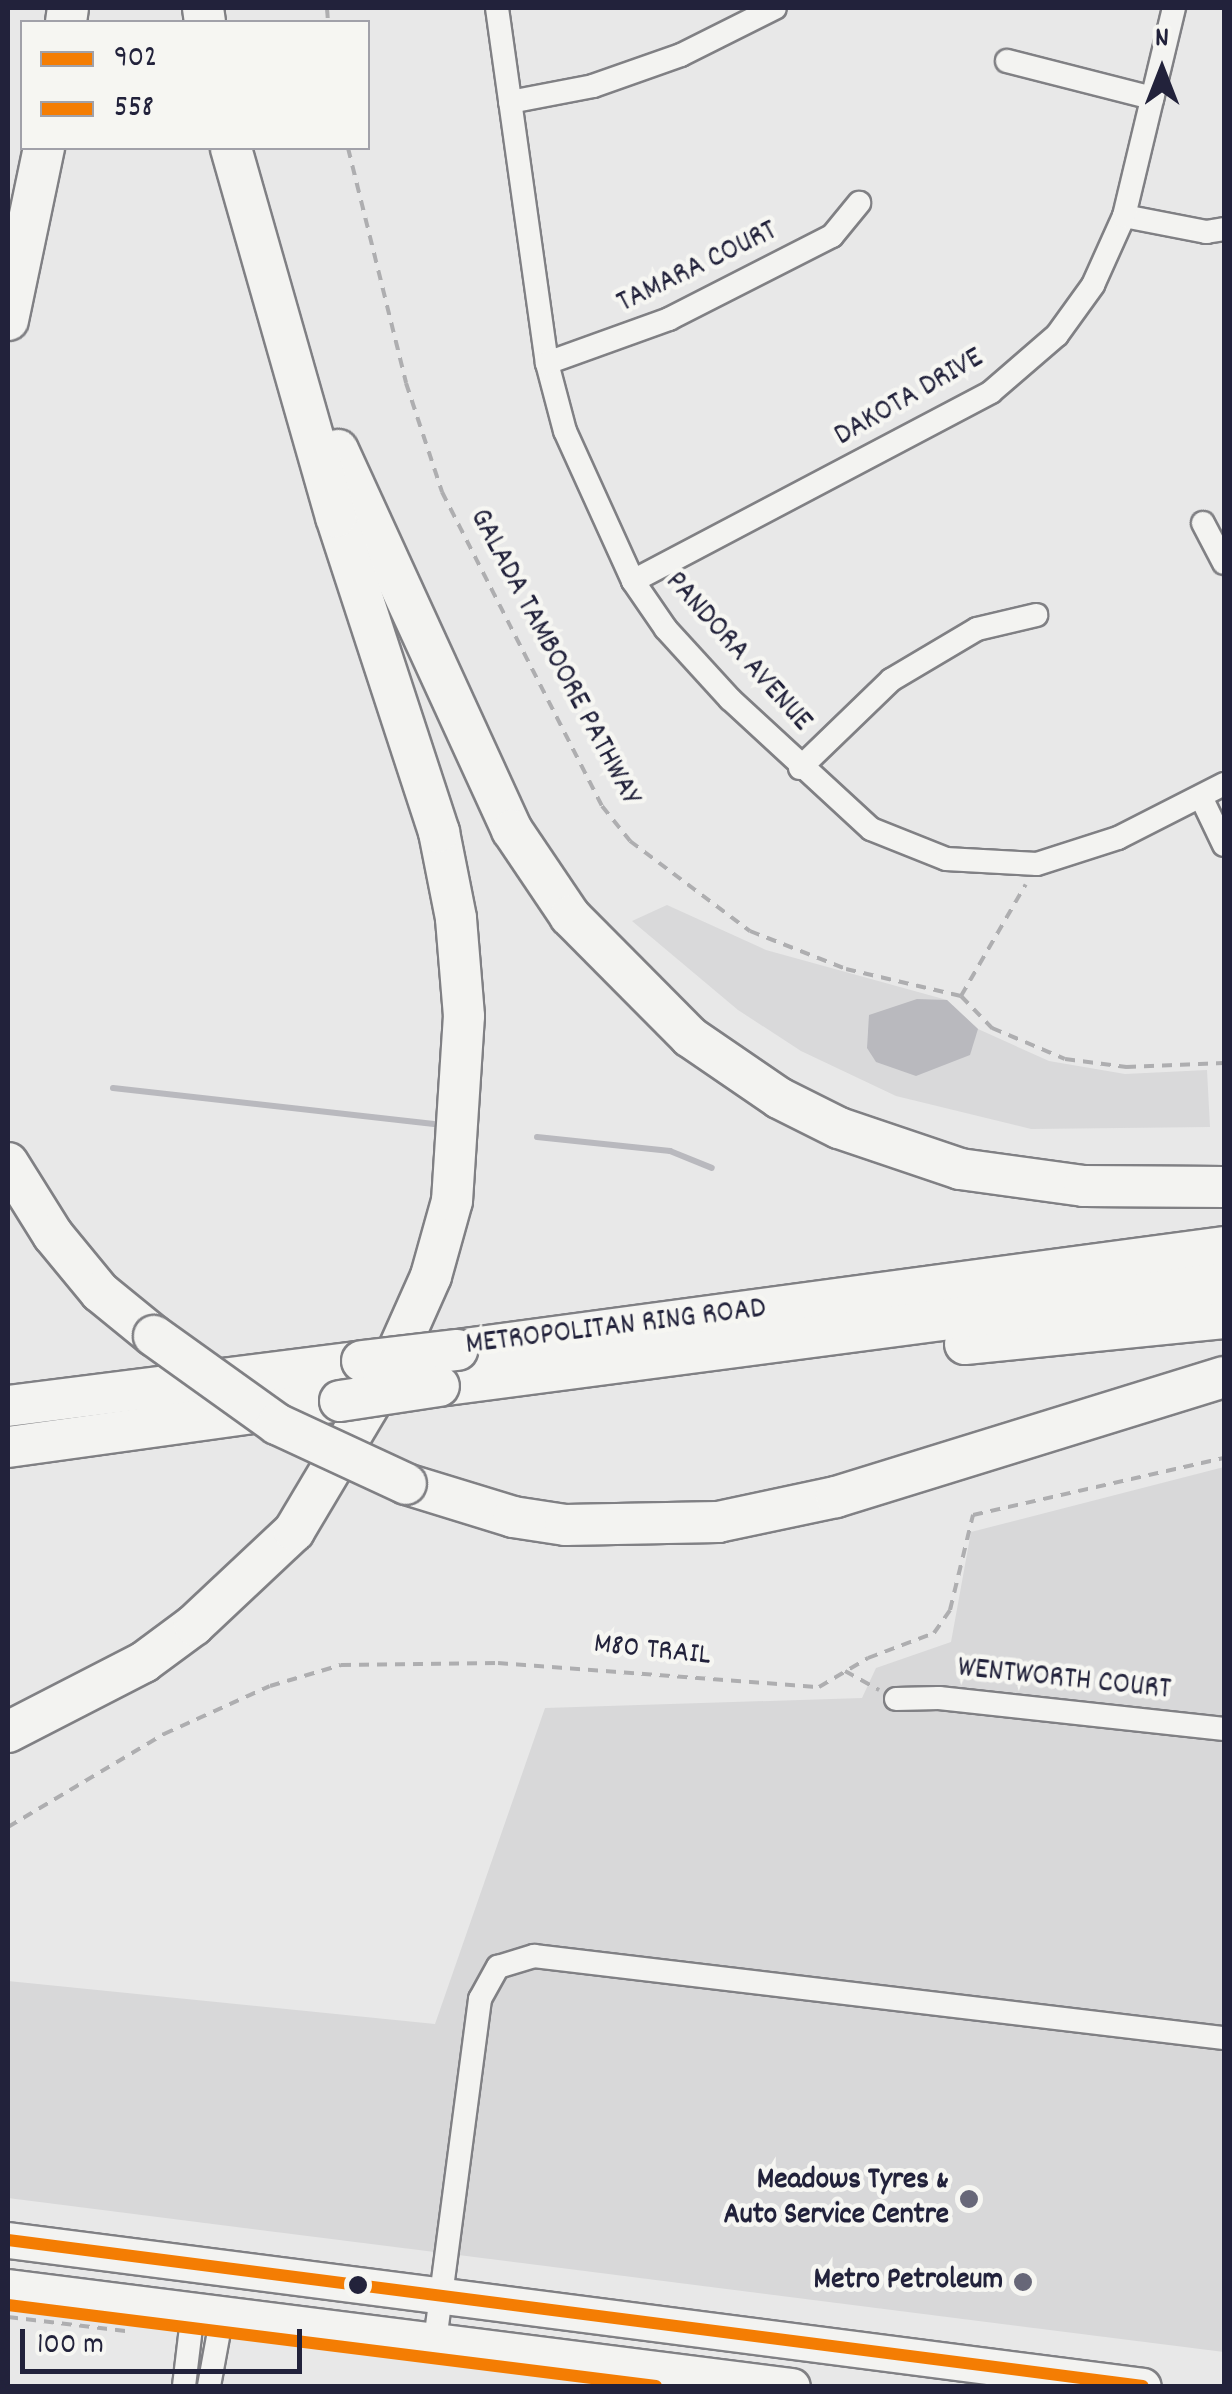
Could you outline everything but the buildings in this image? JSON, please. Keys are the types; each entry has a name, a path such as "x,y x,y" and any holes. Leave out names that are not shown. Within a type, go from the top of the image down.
{"highway":[{"path":"8,1732 144,1662 194,1625 294,1531 387,1375 431,1276 452,1200 465,1071 456,918 438,832 336,517 232,150"},
{"path":"8,275 42,161"},
{"path":"8,320 42,161"},
{"path":"286,337 512,830 570,916 652,1005 779,1098 895,1150 1022,1180 1224,1187"},
{"path":"8,1163 53,1235 100,1292 277,1424 406,1484 513,1517 566,1525 718,1522 836,1497 1224,1377"},
{"name":"METROPOLITAN RING ROAD","path":"8,1406 1224,1247"},
{"name":"METROPOLITAN RING ROAD","path":"8,1447 1224,1283"},
{"path":"734,1349 934,1348 1224,1318"}],"main road":[{"path":"8,2240 1143,2386"},
{"path":"8,2287 792,2386"}],"street":[{"name":"PANDORA AVENUE","path":"496,8 547,363 566,432 633,582 666,629 800,768 871,829 946,859 1037,864 1118,838 1224,784"},
{"path":"510,102 593,86 681,55 775,8"},
{"name":"DAKOTA DRIVE","path":"633,582 991,392 1057,335 1093,285 1124,216 1174,8"},
{"path":"1007,61 1152,98"},
{"name":"TAMARA COURT","path":"547,363 669,319 832,236 859,203"},
{"path":"1124,216 1206,232 1224,229"},
{"path":"1203,522 1224,564"},
{"path":"800,768 892,680 977,629 1036,615"},
{"path":"1201,797 1224,845"},
{"name":"WENTWORTH COURT","path":"896,1700 938,1698 1224,1729"},
{"path":"434,2341 480,1999 498,1967 534,1956 1224,2038"},
{"path":"184,2386 208,2313"},
{"path":"208,2313 210,2386"}],"path":[{"name":"GALADA TAMBOORE PATHWAY","path":"348,150 406,383 442,492 614,824 750,931 846,968 962,996"},
{"path":"1037,864 962,996 992,1028 1084,1064 1224,1063"},
{"name":"M80 TRAIL","path":"8,1826 164,1734 270,1686 341,1665 516,1664 777,1687 818,1686 924,1639 943,1622 973,1515 1224,1458"},
{"path":"845,1671 896,1700"}],"shaded area":[{"path":"667,905 766,950 947,1000 978,1029 1049,1061 1125,1074 1207,1070 1210,1127 1031,1129 896,1096 801,1051 738,1010 632,921"},
{"path":"917,999 947,1000 978,1029 970,1055 916,1076 876,1062 867,1048 869,1015"},
{"path":"1224,1467 1224,2352 8,2198 8,1981 435,2024 545,1708 862,1698 876,1668 951,1642 971,1532"}],"waterway":[{"path":"113,1088 434,1124"},
{"path":"537,1137 670,1151 712,1168"}],"transit line":[{"name":"902","path":"8,2240 1143,2386"},
{"name":"558","path":"8,2305 656,2386"}],"place":[{"name":"Meadows Tyres & Auto Service Centre","path":"969,2199"},
{"name":"Metro Petroleum","path":"1023,2282"}]}
